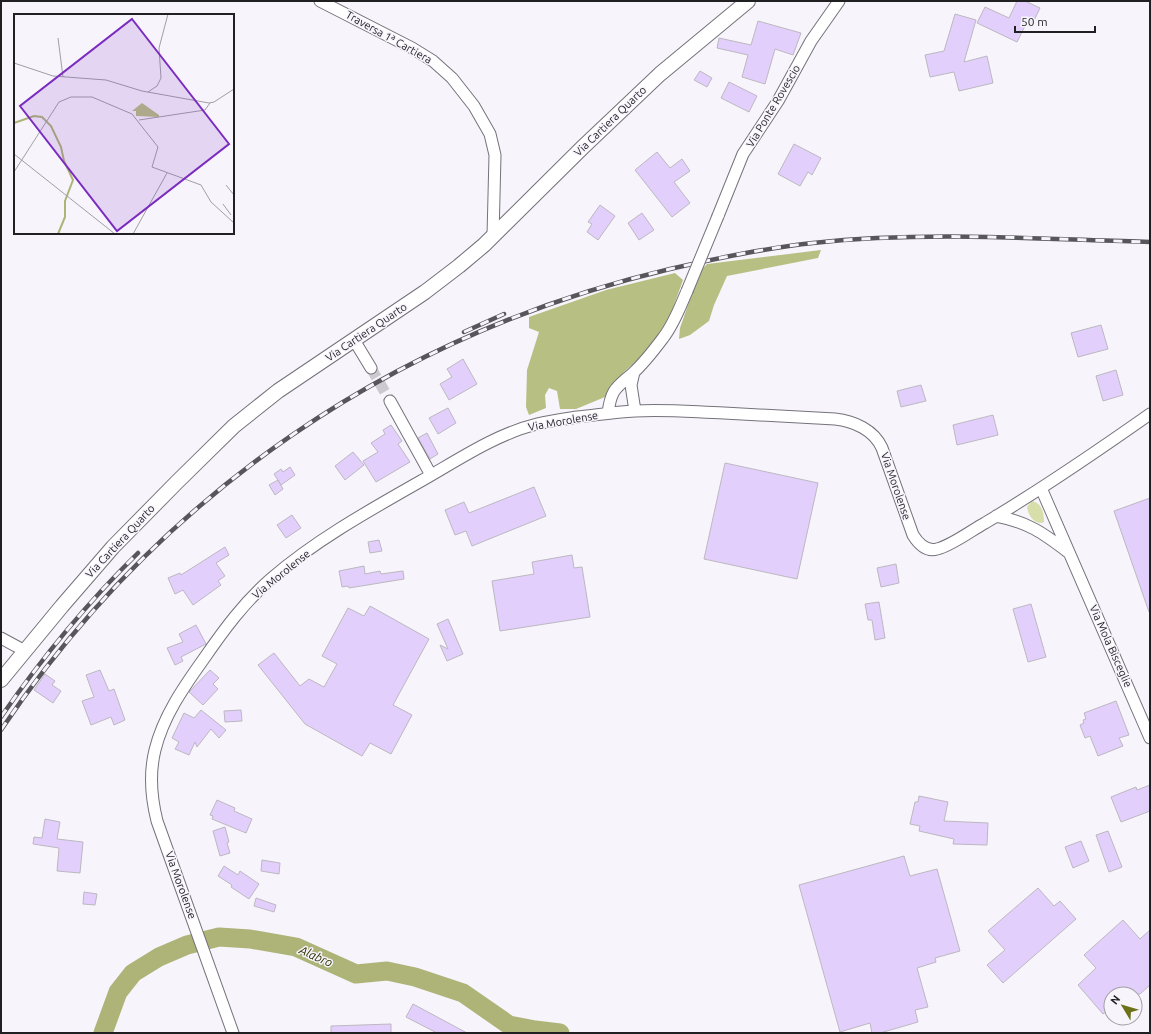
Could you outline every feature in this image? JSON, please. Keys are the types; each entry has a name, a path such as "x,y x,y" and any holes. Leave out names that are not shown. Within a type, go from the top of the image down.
{"street":[{"name":"Traversa 1ª Cartiera","path":"320,1 412,48 428,58 452,78 474,106 490,134 495,156 493,236"},
{"name":"Via Cartiera Quarto","path":"1,680 86,578 124,536 215,445 264,401 446,276 493,236 583,147 660,74 748,1"},
{"name":"Via Ponte Rovescio","path":"634,372 669,330 687,291 743,154 778,101 811,41 839,1"},
{"path":"354,340 371,368"},
{"path":"634,372 631,385 635,411"},
{"path":"608,413 613,393 620,383 634,372"},
{"path":"390,401 431,475"},
{"name":"Via Morolense","path":"233,1033 197,929 157,821 152,796 151,781 154,756 159,736 168,716 182,691 218,638 243,606 265,584 286,566 321,542 431,475 520,429 546,422 608,413 663,410 844,420 854,424 869,432 881,445 913,535 919,543 926,548 933,550 942,547 1041,488 1150,414"},
{"name":"Via Mola Bisceglie","path":"1041,488 1150,738"},
{"path":"996,516 1017,521 1034,528 1070,554"},
{"path":"1,638 25,651"}],"green space":[{"path":"821,250 818,258 727,276 714,305 709,321 690,335 679,339 680,328 700,271 707,264"},
{"path":"675,273 683,280 668,322 651,348 624,372 605,397 576,409 560,409 557,391 549,388 545,395 546,408 529,415 526,407 527,370 539,332 529,328 529,317 606,290"},
{"path":"1032,501 1038,504 1042,509 1044,522 1036,522 1028,513 1027,507"}],"building":[{"path":"1017,1 1025,1 1040,8 1031,27 1026,24 1017,42 977,23 985,7 1009,18"},
{"path":"955,14 976,20 964,62 987,56 993,83 959,91 954,72 930,77 925,55 944,51"},
{"path":"758,21 801,33 793,55 775,49 765,84 742,77 748,55 717,48 719,38 751,45"},
{"path":"700,71 712,78 707,87 694,80"},
{"path":"729,82 757,96 749,112 721,98"},
{"path":"794,144 821,158 812,175 808,172 800,186 778,174"},
{"path":"657,152 670,168 682,159 690,171 674,182 690,203 672,217 635,170"},
{"path":"600,205 615,216 598,240 587,232 592,224 588,222"},
{"path":"642,213 654,230 639,240 628,223"},
{"path":"1101,325 1108,349 1078,357 1071,333"},
{"path":"463,359 477,384 449,400 440,384 452,377 447,369"},
{"path":"1116,370 1123,395 1103,401 1096,376"},
{"path":"921,385 926,401 901,407 897,391"},
{"path":"448,408 456,423 438,434 429,418"},
{"path":"993,415 998,435 957,445 953,425"},
{"path":"391,425 402,441 398,444 410,462 376,482 363,461 378,452 371,443 385,434 383,430"},
{"path":"427,433 438,454 430,459 418,438"},
{"path":"353,452 364,465 345,480 335,466"},
{"path":"725,463 818,483 797,579 704,559"},
{"path":"290,467 295,475 281,485 274,474 281,469 283,472"},
{"path":"278,480 283,489 275,495 269,485"},
{"path":"534,487 546,516 472,546 466,531 455,535 445,510 464,502 469,513"},
{"path":"1150,498 1150,611 1149,612 1114,511"},
{"path":"292,515 301,528 286,538 277,525"},
{"path":"379,540 382,551 370,553 368,542"},
{"path":"225,547 229,555 216,563 225,576 218,581 221,585 193,605 183,590 175,594 168,578 180,573 181,575"},
{"path":"572,555 574,568 582,567 590,617 500,631 492,581 534,574 532,562"},
{"path":"896,564 899,583 881,587 877,568"},
{"path":"364,566 365,574 380,571 381,574 403,571 404,579 349,588 348,586 342,587 339,571"},
{"path":"879,602 885,638 875,640 872,620 868,620 865,604"},
{"path":"1031,604 1046,657 1028,662 1013,609"},
{"path":"370,606 429,639 393,705 412,715 391,754 370,743 362,756 305,724 258,665 274,653 300,686 309,679 324,687 337,664 322,656 348,608 364,616"},
{"path":"448,619 463,654 447,661 440,645 448,649 437,624"},
{"path":"196,625 206,644 181,657 183,661 175,665 167,648 183,642 179,634"},
{"path":"100,670 109,691 114,689 125,720 114,725 111,717 91,725 82,701 94,697 86,675"},
{"path":"210,670 219,678 213,684 218,689 203,705 189,692"},
{"path":"45,674 55,681 52,685 61,691 53,703 34,690"},
{"path":"1116,701 1129,735 1119,738 1123,746 1098,756 1090,736 1085,738 1080,725 1084,723 1083,720 1086,719 1084,713"},
{"path":"201,710 226,730 219,738 211,729 197,747 195,742 189,755 175,749 179,742 172,738 184,713 194,718"},
{"path":"241,710 242,721 225,722 224,711"},
{"path":"1150,785 1150,811 1121,822 1111,797 1136,787 1137,790"},
{"path":"919,796 948,802 944,821 988,823 987,845 953,844 954,839 919,831 920,826 910,824 915,802 918,802"},
{"path":"217,800 235,808 234,811 252,819 246,833 212,819 213,816 210,815"},
{"path":"45,819 60,822 57,839 83,842 80,873 57,871 59,848 33,844 34,837 42,838"},
{"path":"225,827 230,853 220,856 213,831"},
{"path":"1108,831 1122,867 1109,872 1096,835"},
{"path":"1081,841 1089,861 1073,868 1065,847"},
{"path":"904,856 910,876 937,869 960,951 935,958 936,962 917,968 928,1007 915,1010 918,1022 880,1033 872,1033 870,1023 840,1032 799,885"},
{"path":"262,860 280,863 279,874 261,871"},
{"path":"224,866 238,875 240,871 259,884 249,899 218,876"},
{"path":"1038,888 1054,906 1060,901 1076,919 1003,983 987,965 1005,950 988,931"},
{"path":"84,892 97,894 95,905 83,904"},
{"path":"256,898 276,905 274,912 254,906"},
{"path":"1123,920 1140,939 1150,930 1150,985 1143,991 1143,986 1103,986 1103,1014 1078,985 1096,968 1084,955"},
{"path":"413,1004 467,1033 437,1033 406,1017"},
{"path":"391,1024 391,1033 331,1033 331,1026"}],"waterway":[{"name":"Alabro","path":"103,1033 118,992 133,973 159,957 187,945 219,937 250,939 296,947 356,974 387,971 415,977 463,993 509,1025 560,1033"}],"tunnel":[{"path":"371,368 390,401"}],"railway":[{"path":"1,730 64,645 134,568 210,498 292,435 379,381 471,335 569,298 670,269 795,245 855,239 897,237 982,237 1150,242"},
{"path":"464,332 504,314"},
{"path":"1,717 65,632 138,553"}]}
